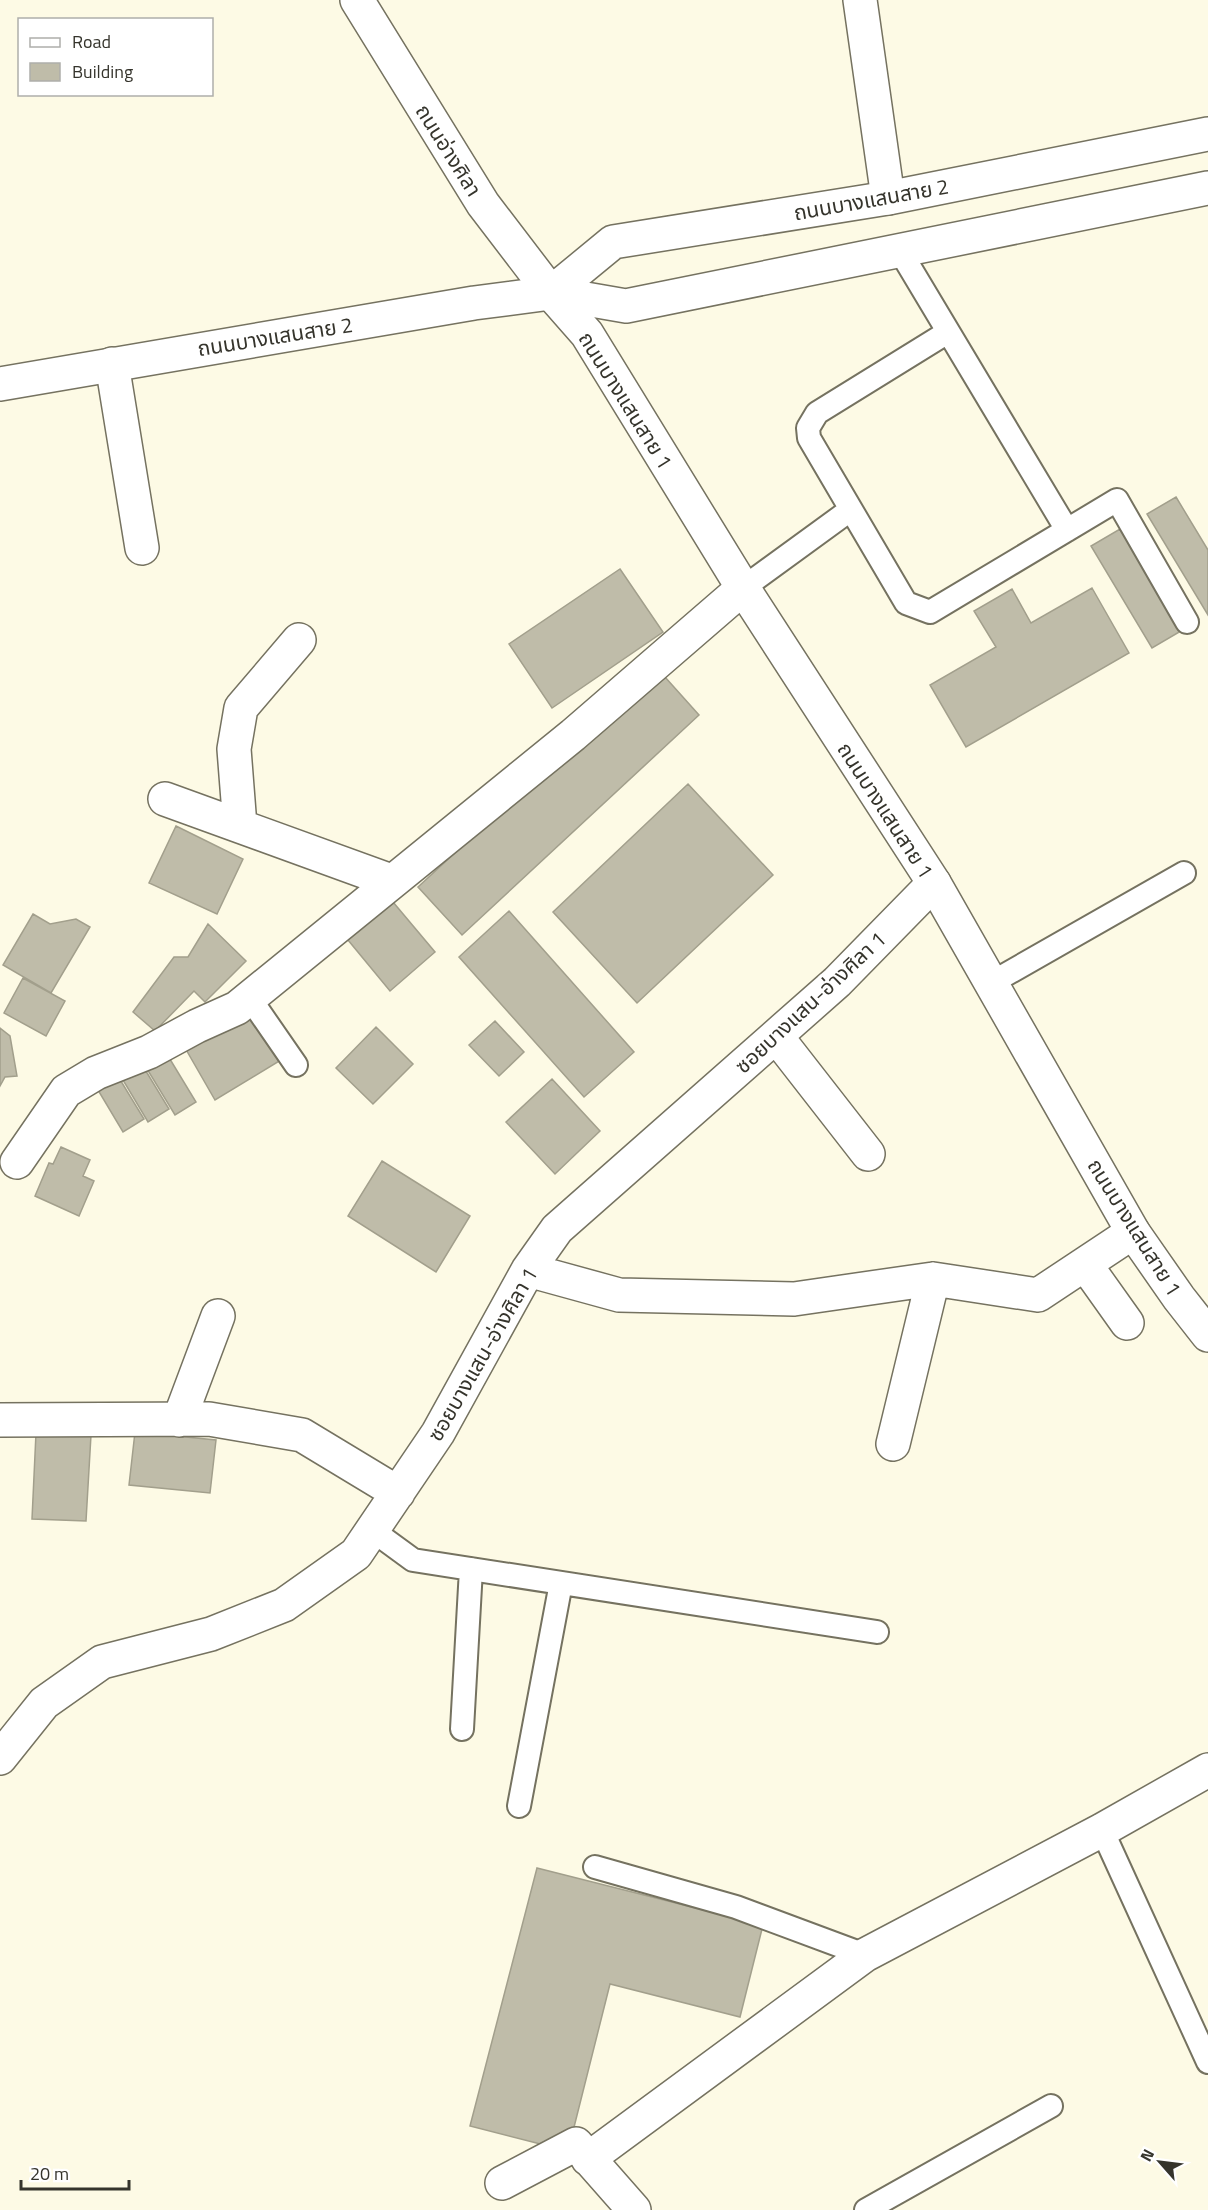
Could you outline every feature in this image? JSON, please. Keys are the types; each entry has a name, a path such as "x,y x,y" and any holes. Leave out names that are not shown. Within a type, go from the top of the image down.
{"street":[{"name":"ถนนอ่างศิลา","path":"357,0 483,204 551,293"},
{"path":"860,0 888,198"},
{"name":"ถนนบางแสนสาย 2","path":"551,293 613,242 888,198 1208,134"},
{"name":"ถนนบางแสนสาย 2","path":"0,384 462,305 551,293 626,306 1208,188"},
{"name":"ถนนบางแสนสาย 1","path":"551,293 587,334 743,588 934,883 1132,1232 1208,1335"},
{"path":"112,364 142,548"},
{"path":"17,1162 66,1091 96,1073 149,1052 196,1026 237,1008 573,735 743,588"},
{"path":"240,826 234,749 241,708 299,640"},
{"path":"165,799 391,881"},
{"name":"ซอยบางแสน-อ่างศิลา 1","path":"0,1758 44,1703 102,1662 211,1634 284,1605 356,1554 438,1433 528,1270 557,1229 837,982 934,883"},
{"path":"776,1036 867,1154"},
{"path":"528,1270 619,1295 794,1299 933,1279 1038,1295 1132,1232"},
{"path":"1085,1264 1127,1323"},
{"path":"893,1444 933,1279"},
{"path":"179,1420 218,1316"},
{"path":"0,1420 209,1419 302,1435 398,1493"},
{"path":"588,2159 865,1955 1102,1830 1208,1770"},
{"path":"502,2183 576,2144 634,2210"}],"lane":[{"path":"900,251 1067,530"},
{"path":"948,332 817,413 808,428 809,438 906,603 930,612 1117,500 1187,622"},
{"path":"743,588 850,510"},
{"path":"991,983 1184,873"},
{"path":"249,997 296,1065"},
{"path":"372,1530 413,1560 877,1632"},
{"path":"462,1729 471,1569"},
{"path":"519,1806 561,1583"},
{"path":"1102,1830 1208,2062"},
{"path":"596,1867 736,1907 865,1955"},
{"path":"866,2210 1051,2106"}],"building":[{"path":"1176,497 1208,550 1208,615 1147,514"},
{"path":"1120,529 1181,631 1152,648 1091,546"},
{"path":"620,569 663,632 552,708 509,644"},
{"path":"1092,588 1129,653 966,747 930,685 996,647 974,611 1012,589 1031,623"},
{"path":"656,667 699,715 462,935 418,887"},
{"path":"688,784 773,875 637,1003 553,912"},
{"path":"176,826 243,859 217,914 149,883"},
{"path":"393,902 435,952 390,991 348,940"},
{"path":"509,911 634,1052 584,1097 459,957"},
{"path":"33,914 50,924 76,919 90,927 51,993 3,965"},
{"path":"208,924 246,961 205,1002 194,991 155,1031 133,1012 174,957 188,957"},
{"path":"23,978 65,1001 46,1036 4,1013"},
{"path":"250,1007 281,1060 215,1100 184,1046"},
{"path":"495,1021 524,1052 499,1076 469,1045"},
{"path":"376,1027 413,1064 373,1104 336,1068"},
{"path":"0,1028 10,1036 17,1076 5,1077 0,1086"},
{"path":"165,1051 196,1102 175,1115 144,1064"},
{"path":"138,1058 169,1109 148,1122 117,1070"},
{"path":"113,1068 144,1119 123,1132 92,1080"},
{"path":"552,1079 600,1131 555,1174 506,1122"},
{"path":"61,1147 90,1160 83,1176 94,1181 79,1216 35,1196 49,1163 53,1164"},
{"path":"382,1161 470,1216 436,1272 348,1216"},
{"path":"135,1432 216,1440 210,1493 129,1485"},
{"path":"36,1433 91,1435 86,1521 32,1519"},
{"path":"537,1868 763,1925 740,2017 610,1984 568,2151 470,2126"}]}
